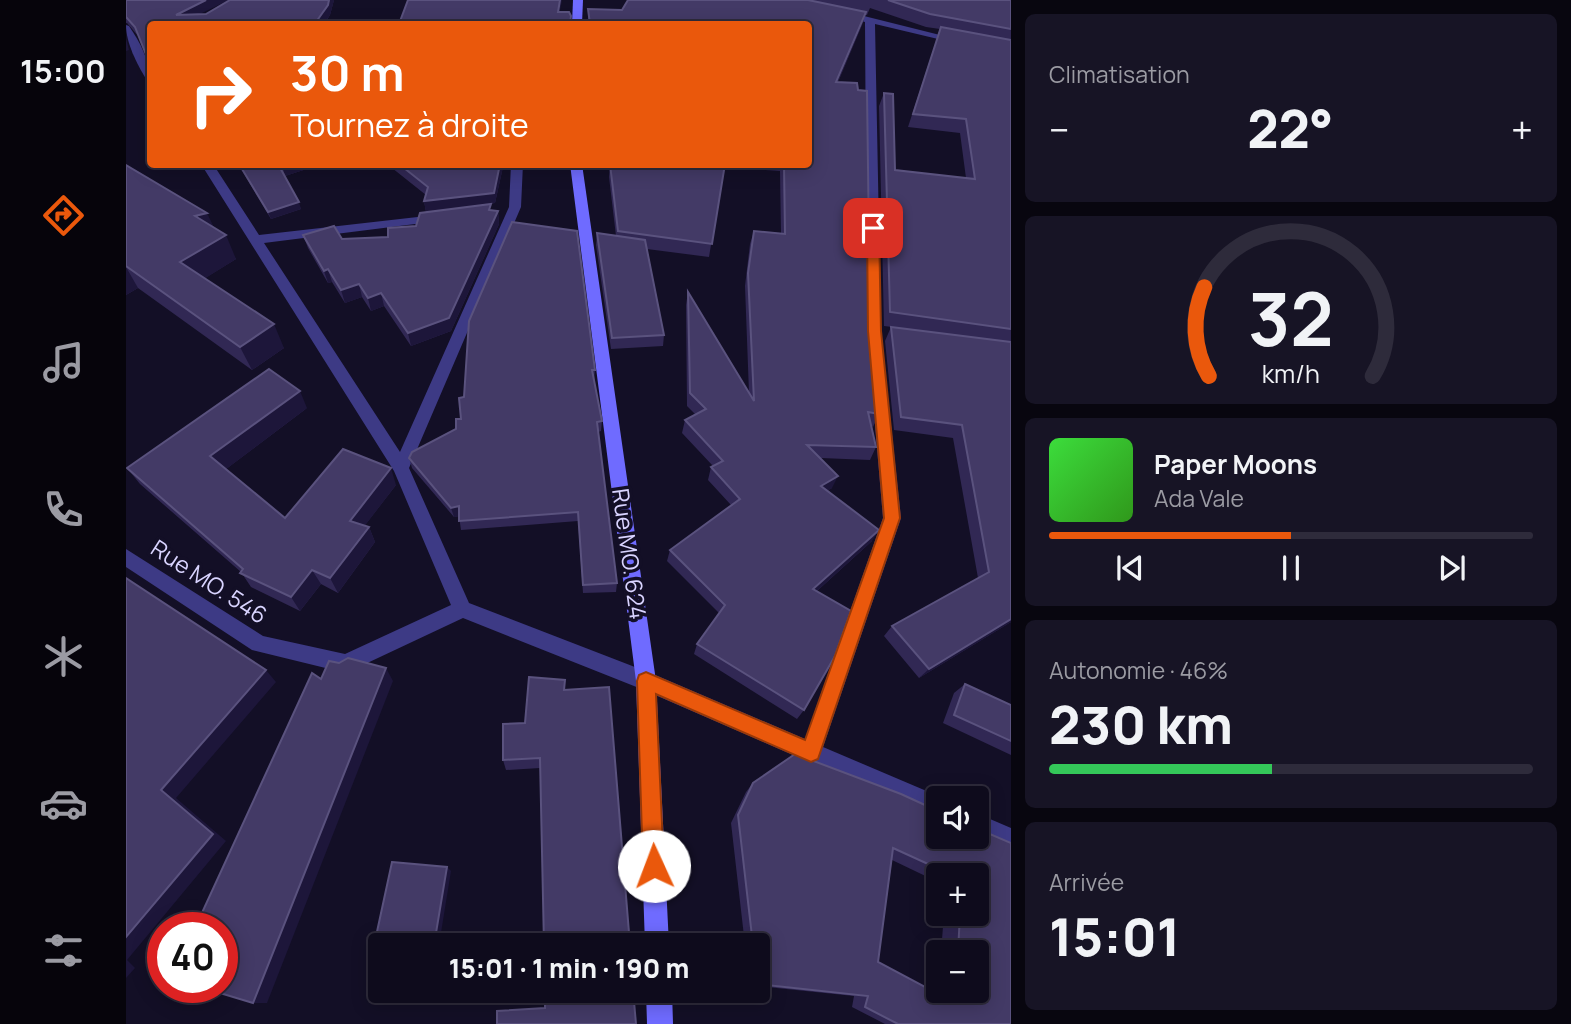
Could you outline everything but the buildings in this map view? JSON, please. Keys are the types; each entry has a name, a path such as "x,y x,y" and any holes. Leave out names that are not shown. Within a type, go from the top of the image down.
{"street":[{"path":"577,21 578,0"},
{"path":"846,15 975,44"},
{"path":"811,752 892,518 874,331 870,21"},
{"path":"126,28 138,37 138,57 147,72"},
{"path":"126,63 138,57"},
{"path":"210,168 401,468 462,609 646,681 926,802"},
{"path":"401,468 509,208 516,168"},
{"name":"Rue MO. 624","path":"577,168 646,681 656,933"},
{"path":"255,240 447,216"},
{"name":"Rue MO. 546","path":"126,557 259,644 346,664 462,609"},
{"path":"989,830 1011,839"},
{"path":"659,1003 660,1024"}],"route":[{"path":"654,866 646,681 811,752 892,518 874,331 873,228"}]}
